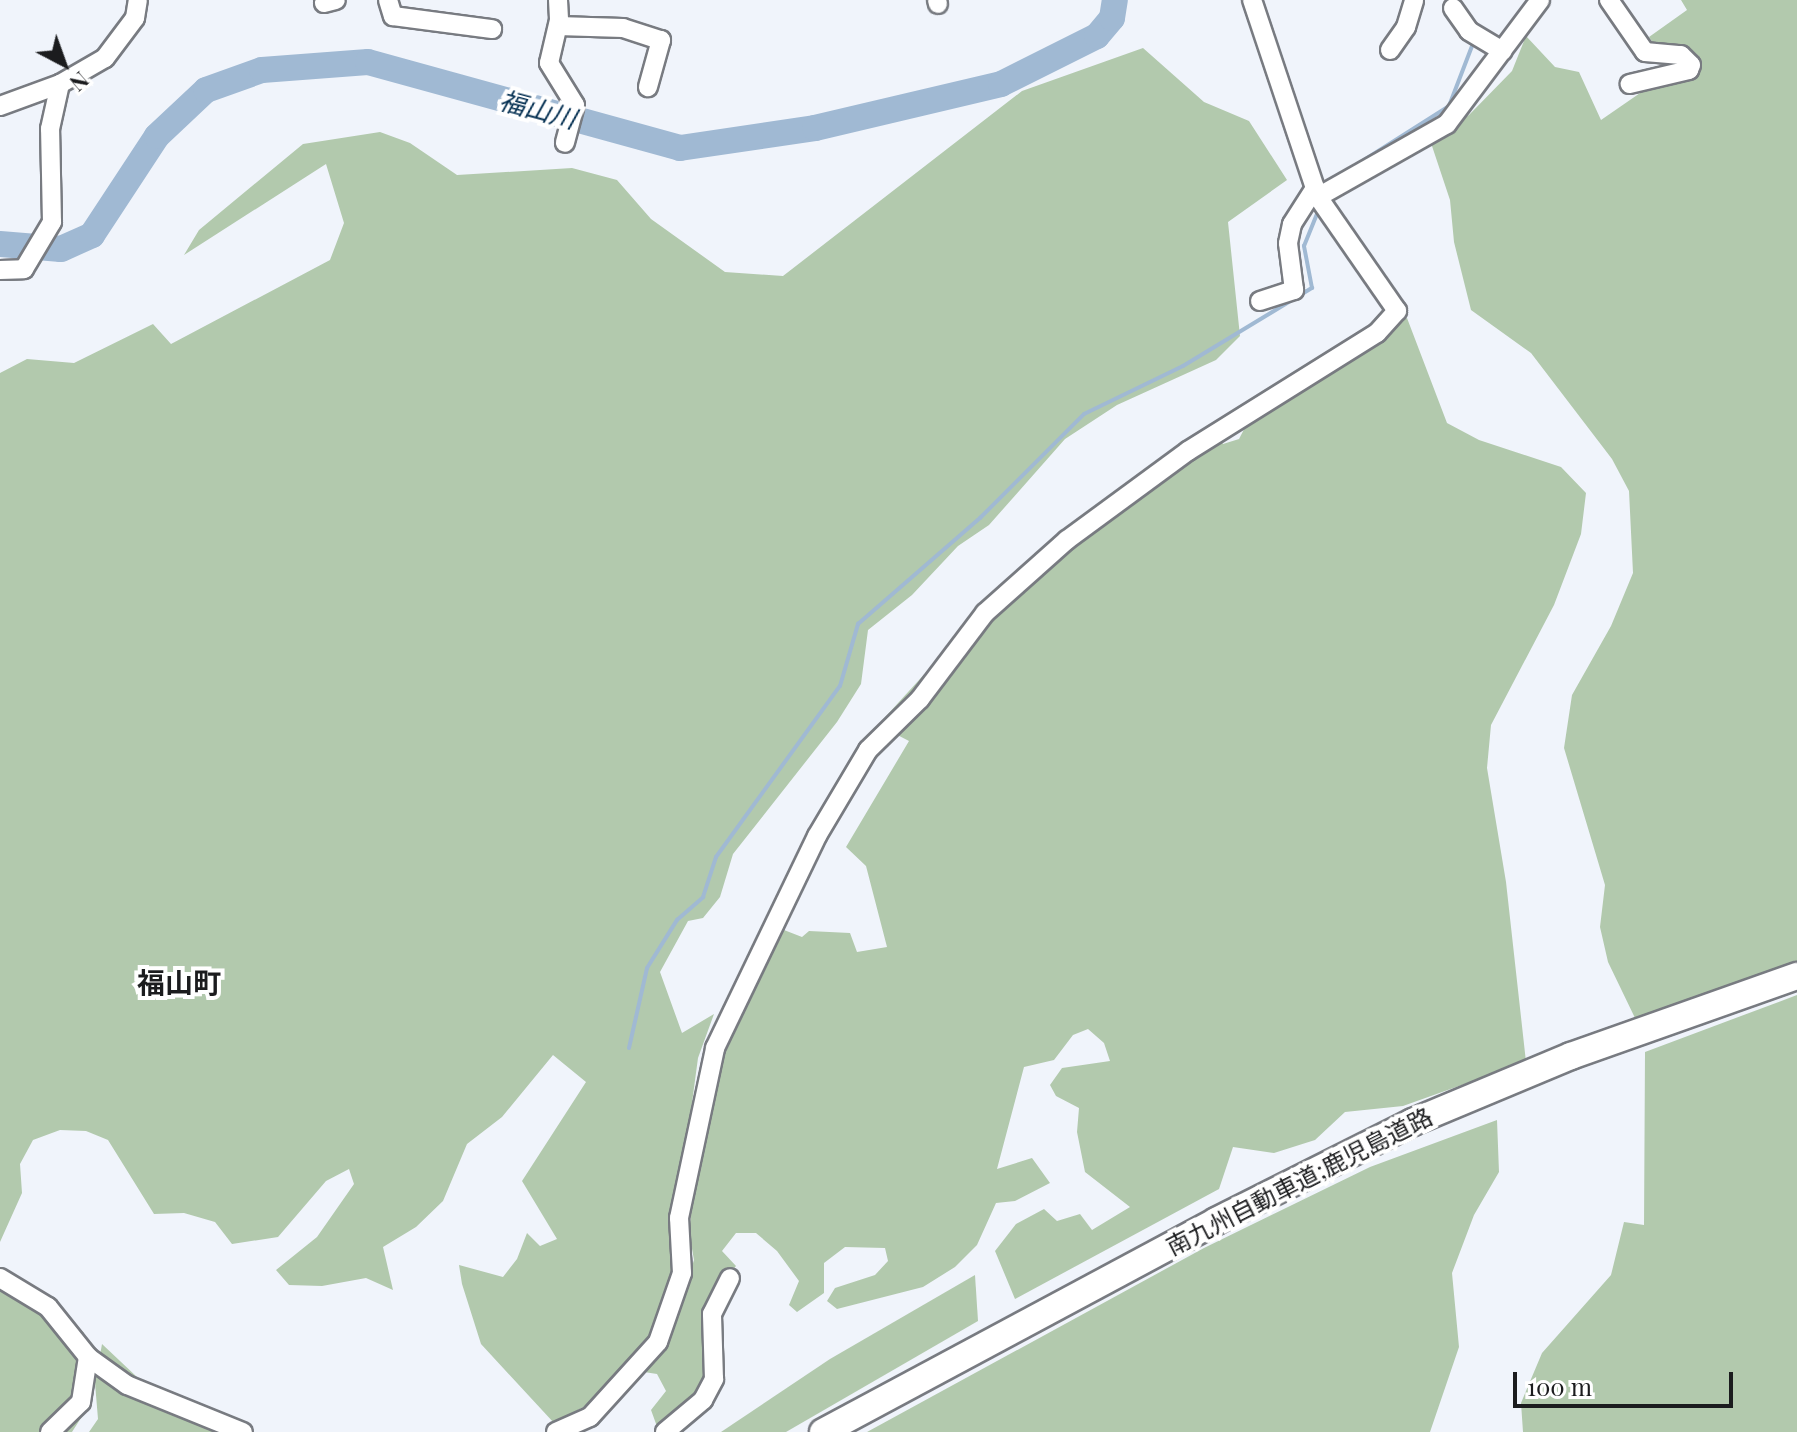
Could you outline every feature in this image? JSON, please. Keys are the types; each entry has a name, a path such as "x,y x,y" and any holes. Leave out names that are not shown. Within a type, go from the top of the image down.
{"highway":[{"name":"南九州自動車道;鹿児島道路","path":"823,1432 1188,1235 1413,1122 1571,1056 1797,976"}],"street":[{"path":"0,106 60,84 98,63 121,42 135,18 138,0"},
{"path":"388,0 393,16 492,29"},
{"path":"558,0 558,26 549,63 575,105 565,143"},
{"path":"556,1432 590,1417 658,1342 682,1273 679,1218 715,1048 817,836 868,750 920,699 985,613 1067,540 1188,451 1377,333 1397,311 1317,193 1252,0"},
{"path":"1390,50 1406,27 1414,0"},
{"path":"1260,301 1294,290 1288,243 1292,224 1317,193 1447,124 1540,0"},
{"path":"1609,0 1645,52 1681,55 1691,65 1689,70 1630,84"},
{"path":"1453,8 1469,31 1502,51"},
{"path":"558,26 623,28 661,40 648,87"},
{"path":"0,270 24,269 52,222 50,129 60,84"},
{"path":"0,1278 48,1307 88,1357 127,1385 243,1432"},
{"path":"665,1432 703,1400 714,1379 712,1314 730,1278"},
{"path":"50,1432 81,1402 88,1357"}],"green space":[{"path":"1681,0 1797,0 1797,962 1635,1018 1608,962 1600,927 1605,885 1564,748 1572,695 1611,626 1633,573 1629,491 1612,459 1531,353 1471,310 1454,242 1450,200 1430,140 1469,115 1512,71 1526,36 1555,67 1579,72 1601,120 1672,71 1649,37 1687,10"},
{"path":"1143,48 1204,102 1249,121 1287,180 1228,222 1240,336 1216,360 1117,405 1065,439 989,525 958,546 912,595 868,630 861,684 837,722 733,854 720,897 703,918 688,921 660,972 682,1033 714,1014 698,1058 681,1185 681,1243 662,1324 620,1387 554,1423 481,1344 462,1284 459,1265 503,1277 517,1259 527,1233 540,1246 557,1239 522,1181 586,1082 553,1055 502,1117 467,1144 443,1201 416,1227 383,1247 393,1290 366,1278 322,1286 289,1285 276,1270 317,1237 354,1184 349,1169 326,1181 278,1237 232,1244 215,1222 184,1213 154,1214 108,1140 86,1131 60,1130 33,1140 20,1164 22,1193 0,1242 0,373 27,359 74,363 153,324 171,344 330,260 344,223 326,164 184,255 199,230 303,144 380,132 410,143 457,175 572,168 617,180 651,219 725,272 783,276 1022,91"},
{"path":"1407,318 1447,423 1479,440 1561,467 1586,493 1581,534 1554,605 1491,725 1487,768 1506,882 1526,1062 1403,1106 1345,1112 1315,1140 1274,1153 1233,1147 1219,1189 1015,1299 995,1251 1016,1224 1044,1209 1057,1221 1080,1214 1092,1230 1130,1207 1085,1172 1077,1132 1079,1108 1056,1096 1050,1085 1062,1068 1110,1061 1104,1043 1088,1029 1073,1035 1054,1060 1024,1067 997,1169 1032,1158 1050,1183 1015,1201 996,1203 977,1245 955,1267 923,1287 837,1309 827,1301 835,1288 875,1275 888,1261 885,1248 845,1247 824,1263 824,1293 797,1312 789,1305 799,1281 777,1251 756,1233 736,1233 722,1251 736,1266 713,1294 720,1393 670,1432 659,1432 651,1410 666,1391 657,1374 644,1372 678,1308 694,1260 689,1232 699,1147 725,1049 728,1007 784,930 802,937 809,931 850,933 857,952 887,947 866,866 846,847 909,741 878,725 950,646 1214,430 1223,444 1239,439 1252,414"},
{"path":"1797,995 1797,1432 1523,1432 1521,1403 1542,1353 1611,1275 1624,1222 1644,1225 1645,1052"},
{"path":"1497,1120 1499,1172 1474,1215 1452,1273 1459,1347 1430,1432 867,1432 1204,1248 1370,1167"},
{"path":"975,1275 978,1321 786,1432 721,1432 830,1359"},
{"path":"0,1284 62,1310 84,1333 76,1363 88,1407 72,1432 0,1432"},
{"path":"102,1344 138,1378 240,1432 89,1432 98,1419 95,1383"}],"waterway":[{"name":"福山川","path":"0,244 61,249 92,235 157,136 206,90 262,70 368,62 680,148 815,128 1001,84 1097,36 1112,18 1115,0"},
{"path":"1342,174 1449,106 1472,46"},
{"path":"629,1048 647,968 677,920 703,897 716,857 840,686 858,624 980,518 1084,414 1183,366 1312,288 1304,246 1319,209"}],"district":[{"name":"福山町","path":"179,982"}]}
